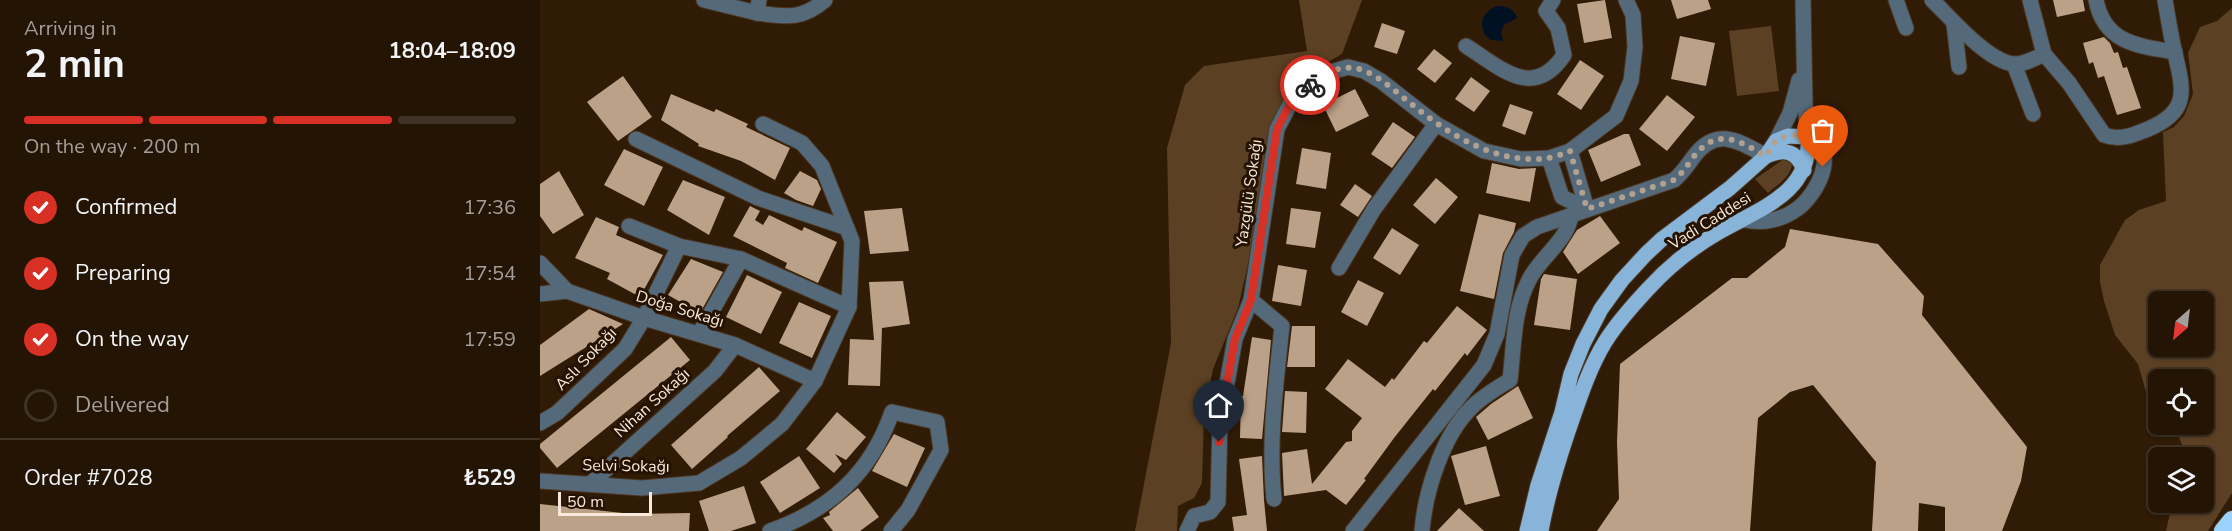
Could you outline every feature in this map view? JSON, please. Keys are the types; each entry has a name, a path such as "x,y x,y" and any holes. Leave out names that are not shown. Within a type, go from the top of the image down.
{"highway":[{"path":"2223,531 2232,520"}],"main road":[{"path":"1776,141 1788,136 1808,137 1808,159 1804,170"},
{"name":"Vadi Caddesi","path":"1530,514 1563,412 1571,374 1601,309 1622,280 1646,254 1662,239 1731,188 1766,156 1776,141"},
{"path":"1766,156 1774,152 1793,154 1800,160 1804,170"},
{"name":"Vadi Caddesi","path":"1541,531 1548,499 1569,430 1592,366 1606,342 1648,288 1667,270 1719,232 1744,220 1788,190 1804,170"},
{"path":"1521,531 1530,514"},
{"path":"1527,531 1530,514"}],"street":[{"path":"704,0 758,7 790,18 816,8 825,0"},
{"path":"1466,46 1521,79 1543,77 1564,55 1558,28 1546,11 1553,0"},
{"name":"Yazgülü Sokağı","path":"1187,531 1194,516 1210,512 1218,502 1220,422 1235,339 1251,300 1277,129 1290,104 1318,76 1348,67 1364,71 1381,81 1436,124 1484,151 1521,159 1549,158 1570,151 1616,116 1630,81 1635,47 1633,15 1626,0"},
{"path":"1744,220 1756,222 1782,217 1797,209 1813,193 1820,179 1824,152 1820,144 1808,137 1805,105 1803,0"},
{"path":"1896,0 1906,28"},
{"path":"1932,0 1954,24 1995,56 2014,64 2044,54"},
{"path":"2030,0 2044,54 2069,83 2104,135 2120,138 2161,124 2174,113 2181,98 2183,83 2165,0"},
{"path":"2096,0 2105,25 2114,34 2131,44 2175,52"},
{"path":"1954,24 1959,67"},
{"path":"1776,141 1790,113 1804,59"},
{"path":"2014,64 2033,114"},
{"path":"628,226 680,246 741,259 849,307 852,241 822,166 802,143 763,124"},
{"path":"1339,268 1374,209 1436,124"},
{"path":"1353,531 1487,360 1497,334 1512,255 1518,242 1529,231 1674,180 1682,174 1697,153 1709,142 1720,138 1733,139 1766,156"},
{"path":"636,139 758,198 847,228"},
{"path":"1570,151 1587,209"},
{"path":"1549,158 1562,196 1587,209"},
{"path":"1422,531 1427,499 1444,446 1450,434 1471,407 1510,380 1517,315 1524,289 1538,265 1566,232 1571,215"},
{"name":"Aslı Sokağı","path":"540,423 558,413 625,349 644,318 680,246"},
{"path":"699,334 741,259"},
{"name":"Doğa Sokağı","path":"540,263 567,291 644,318 735,345 815,381"},
{"path":"540,294 567,291"},
{"path":"1251,300 1282,326 1271,428 1274,499"},
{"name":"Selvi Sokağı","path":"540,481 642,488 699,483 741,458 782,424 815,381 849,307"},
{"name":"Nihan Sokağı","path":"590,484 715,371 735,345"},
{"path":"770,531 830,502 850,483 877,448 892,412 937,422 941,450 908,510 891,531"}],"shaded area":[{"path":"1299,0 1362,0 1342,54 1298,79 1271,123 1248,264 1238,308 1213,369 1204,413 1202,483 1194,498 1178,506 1177,531 1135,531 1171,343 1167,148 1185,85 1204,66 1307,51"},
{"path":"2232,8 2232,493 2208,531 2166,531 2170,513 2214,513 2214,447 2183,447 2178,435 2214,435 2214,369 2148,369 2148,399 2138,364 2115,335 2104,301 2100,282 2100,265 2125,220 2139,210 2166,201 2163,132 2174,127 2184,116 2193,94 2188,53 2200,27 2217,21"},
{"path":"1771,26 1779,91 1737,96 1729,31"},
{"path":"1784,159 1789,160 1792,164 1791,169 1783,180 1768,193 1755,179"}],"water":[{"path":"1496,6 1509,8 1517,18 1504,25 1501,32 1503,41 1491,40 1485,35 1482,26 1483,18"}],"building":[{"path":"1605,0 1612,38 1584,43 1577,4"},
{"path":"1671,0 1708,0 1711,9 1677,19"},
{"path":"2053,0 2083,0 2085,11 2057,17"},
{"path":"1382,23 1405,31 1397,54 1374,47"},
{"path":"1680,36 1715,43 1706,86 1671,79"},
{"path":"2104,37 2110,43 2114,53 2118,52 2123,68 2127,67 2141,108 2117,115 2104,76 2098,78 2093,62 2089,64 2083,43"},
{"path":"1434,49 1452,63 1435,83 1417,69"},
{"path":"1580,60 1604,76 1581,110 1557,94"},
{"path":"623,76 652,117 618,141 587,102"},
{"path":"1471,77 1490,91 1474,112 1455,99"},
{"path":"1355,89 1369,116 1336,132 1323,105"},
{"path":"671,94 714,112 716,109 748,124 746,127 790,148 775,180 741,161 698,146 699,144 661,120"},
{"path":"1667,95 1695,117 1667,151 1639,129"},
{"path":"1510,104 1533,112 1525,135 1502,126"},
{"path":"1393,122 1415,137 1392,168 1371,154"},
{"path":"1624,134 1629,134 1641,165 1601,182 1588,150"},
{"path":"1302,148 1331,153 1326,189 1296,184"},
{"path":"624,149 663,167 644,206 604,185"},
{"path":"1492,163 1519,169 1536,168 1530,202 1486,193"},
{"path":"559,171 584,215 553,234 540,216 540,184"},
{"path":"800,171 817,180 821,189 813,206 784,193"},
{"path":"1436,178 1458,197 1435,224 1413,205"},
{"path":"683,180 725,197 709,235 667,210"},
{"path":"1355,184 1372,196 1358,217 1340,205"},
{"path":"750,206 760,211 755,220 763,225 769,215 802,231 804,227 837,242 818,283 785,268 787,263 733,236"},
{"path":"902,208 909,251 870,254 864,211"},
{"path":"1291,208 1321,212 1315,248 1286,244"},
{"path":"1479,214 1516,223 1503,253 1494,299 1460,291"},
{"path":"1600,216 1620,243 1578,274 1563,252 1577,230"},
{"path":"596,217 619,227 616,235 663,255 640,297 607,279 610,273 575,258"},
{"path":"1392,228 1419,245 1400,275 1373,258"},
{"path":"1790,229 1878,244 1924,296 1922,315 2027,447 2021,481 2002,531 1945,531 1945,507 1919,503 1918,531 1872,531 1876,462 1813,385 1790,392 1758,418 1750,531 1597,531 1619,499 1617,442 1620,364 1732,278 1747,278 1785,247"},
{"path":"691,259 723,272 700,313 668,295"},
{"path":"1278,265 1307,270 1301,306 1272,301"},
{"path":"1544,274 1577,279 1570,330 1534,325 1541,279"},
{"path":"747,275 782,292 761,334 726,317"},
{"path":"1358,280 1384,293 1367,326 1341,312"},
{"path":"903,281 910,324 882,328 880,386 848,385 850,339 874,340 869,282"},
{"path":"799,302 831,316 812,358 779,343"},
{"path":"1457,306 1487,330 1467,356 1465,353 1435,391 1433,389 1346,505 1326,490 1284,496 1282,453 1307,449 1312,484 1346,442 1352,441 1352,431 1362,418 1325,389 1348,359 1385,387 1392,378 1394,380 1424,341 1427,343"},
{"path":"589,309 623,324 540,376 540,345"},
{"path":"1292,326 1315,326 1315,367 1287,367"},
{"path":"671,337 690,360 557,468 540,448 540,444"},
{"path":"1252,337 1271,340 1262,439 1240,438 1241,396 1243,396"},
{"path":"759,367 780,391 692,469 671,445"},
{"path":"1518,386 1533,418 1488,440 1476,417"},
{"path":"1285,391 1307,392 1306,433 1282,432"},
{"path":"837,412 866,437 846,460 835,454 842,464 834,473 806,449"},
{"path":"894,434 925,448 907,487 872,471"},
{"path":"1486,446 1500,496 1465,505 1451,456"},
{"path":"799,456 820,488 780,513 760,482"},
{"path":"1262,456 1267,531 1234,531 1232,517 1247,515 1239,459"},
{"path":"744,486 756,523 731,531 709,531 699,501"},
{"path":"858,488 879,517 860,531 833,531 823,518 830,515 829,512"},
{"path":"540,504 632,514 690,513 689,531 540,531"},
{"path":"1459,508 1484,531 1437,531"}],"way so far":[{"path":"1310,85 1318,76 1332,71 1348,67 1364,71 1381,81 1436,124 1484,151 1521,159 1549,158 1570,151 1587,209 1674,180 1682,174 1697,153 1709,142 1720,138 1733,139 1766,156 1776,141 1788,136 1808,137 1815,139 1824,152 1823,167"}],"route":[{"path":"1219,442 1220,422 1235,339 1251,300 1277,129 1290,104 1310,85"}]}
